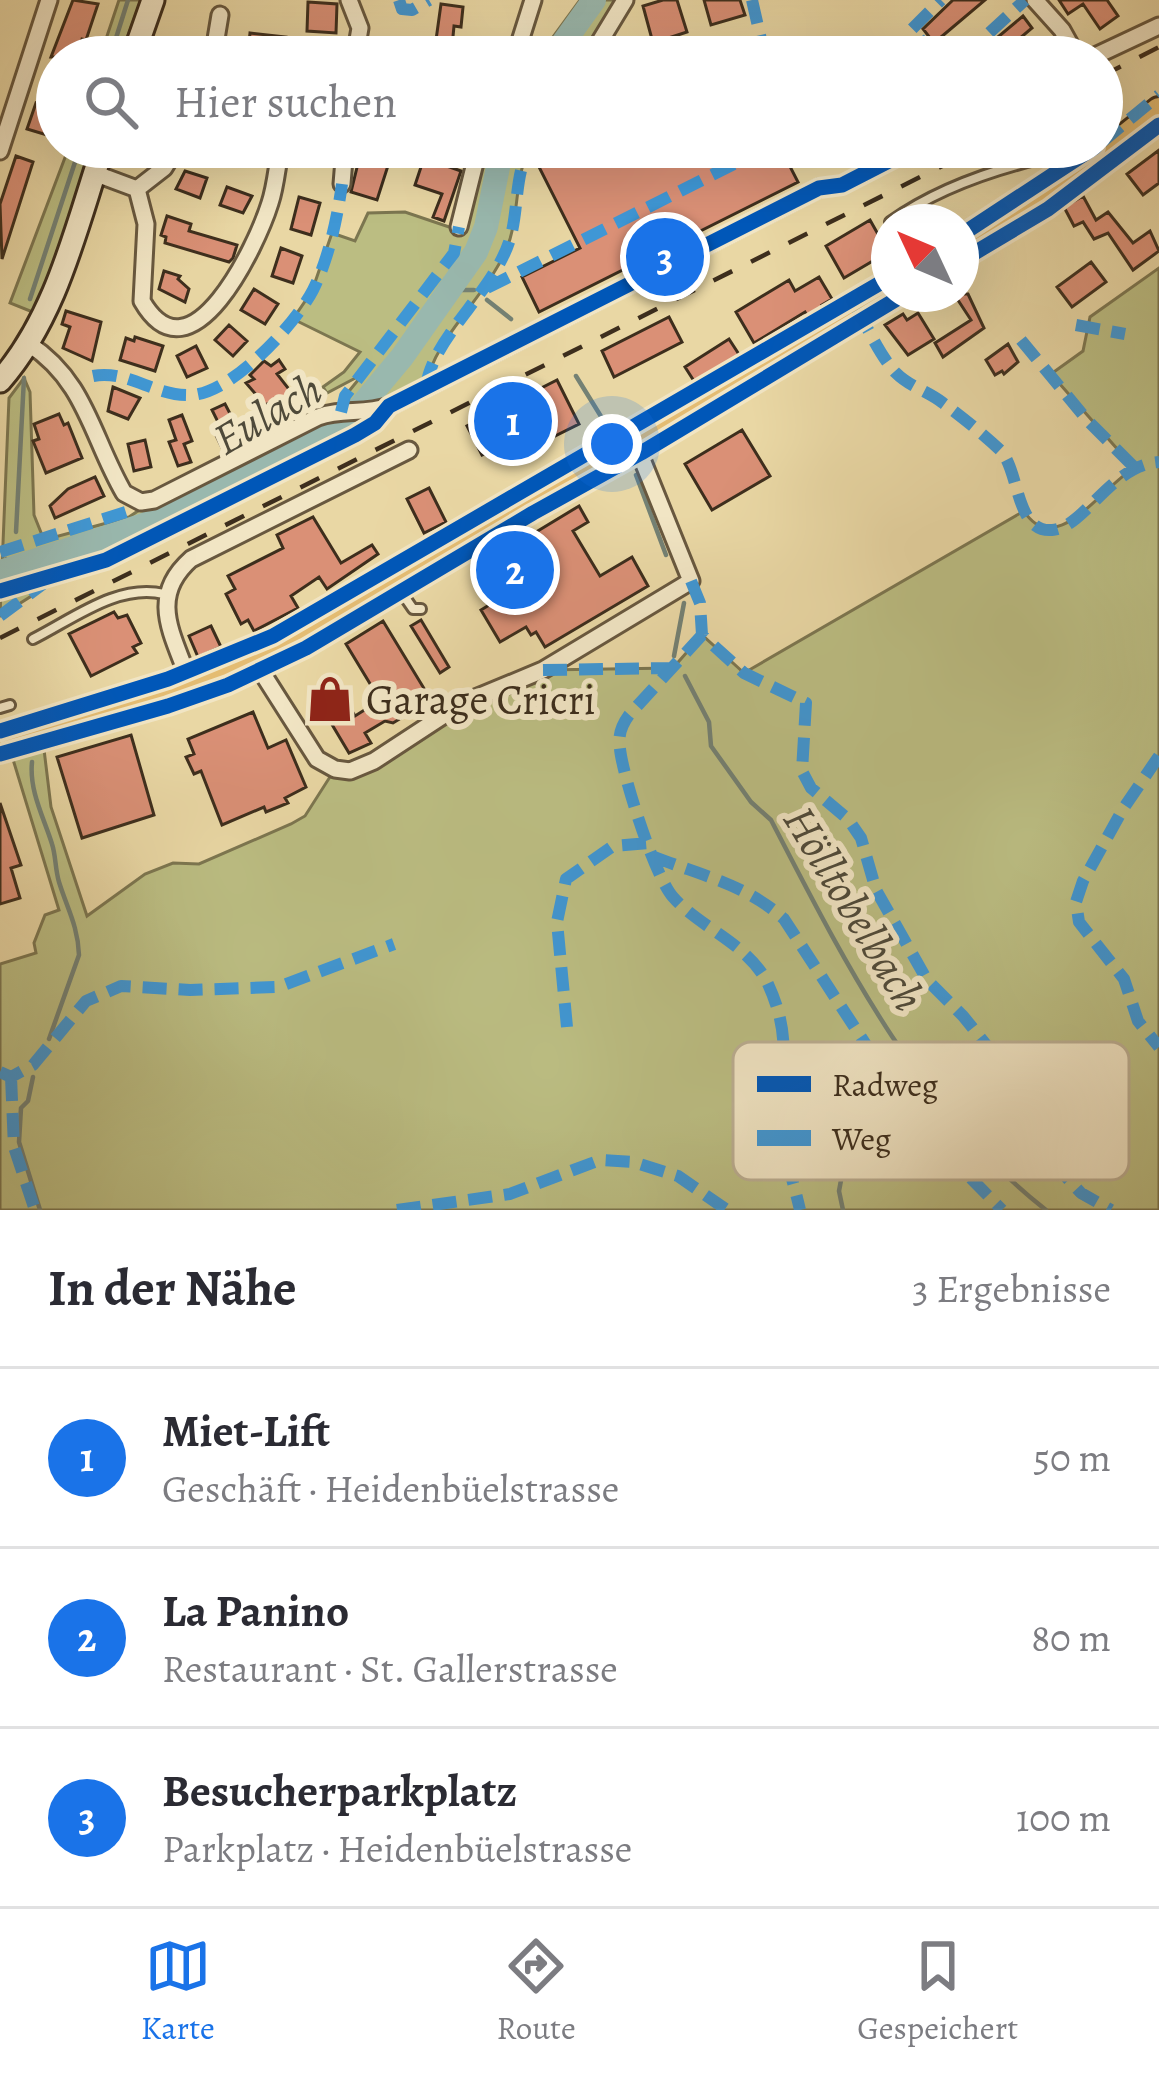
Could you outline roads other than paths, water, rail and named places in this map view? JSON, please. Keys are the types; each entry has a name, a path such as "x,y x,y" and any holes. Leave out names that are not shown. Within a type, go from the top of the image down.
{"main road":[{"path":"141,36 153,0"},
{"path":"1123,138 1159,110"},
{"path":"0,381 44,317 96,168"},
{"path":"979,237 1084,169"},
{"path":"0,745 191,686 254,660 871,302"}],"street":[{"path":"37,36 49,0"},
{"path":"349,0 359,36"},
{"path":"521,36 533,0"},
{"path":"603,36 626,0"},
{"path":"1035,0 1065,36"},
{"path":"216,36 220,15"},
{"path":"1123,43 1159,26"},
{"path":"0,152 36,40"},
{"path":"137,189 164,168"},
{"path":"137,189 146,224 142,301 161,323 190,326 214,306 253,246 271,202 277,168"},
{"path":"341,184 343,168"},
{"path":"459,227 474,168"},
{"path":"94,173 137,189"},
{"path":"29,344 56,361 74,386 118,483 132,500 154,500 318,417 381,409 819,188"},
{"path":"254,660 317,759 350,771 374,761 460,704 543,670 691,581 635,442"},
{"path":"191,686 165,610 164,594 172,575 191,559 409,450"}],"lane":[{"path":"920,204 1010,168"},
{"path":"394,582 413,609 421,610"},
{"path":"33,639 125,592 164,594"}],"waterway":[{"path":"117,36 128,0"},
{"name":"Eulach","path":"568,36 594,0"},
{"path":"30,299 73,168"},
{"name":"Eulach","path":"0,572 144,525 342,429 402,357 476,252 498,168"},
{"name":"Hölltobelbach","path":"449,290 474,290"},
{"name":"Hölltobelbach","path":"487,300 511,319"},
{"name":"Hölltobelbach","path":"576,376 610,431"},
{"path":"16,532 24,378"},
{"name":"Hölltobelbach","path":"636,475 666,555"},
{"path":"2,571 6,559"},
{"name":"Hölltobelbach","path":"674,656 684,603"},
{"name":"Hölltobelbach","path":"685,676 709,722 711,746 751,802 771,820 826,926 896,1042"},
{"path":"32,762 35,794 79,955 49,1039"},
{"path":"33,1077 28,1101 21,1108 19,1142 40,1210"},
{"path":"841,1180 843,1210"},
{"name":"Hölltobelbach","path":"1011,1180 1046,1210"}],"railway":[{"path":"1123,65 1159,47"},
{"path":"0,638 938,168"}],"place":[{"name":"Besucherparkplatz","path":"665,257"},
{"name":"Miet-Lift","path":"513,421"},
{"name":"La Panino","path":"515,570"},
{"name":"Garage Cricri","path":"330,699"}]}
